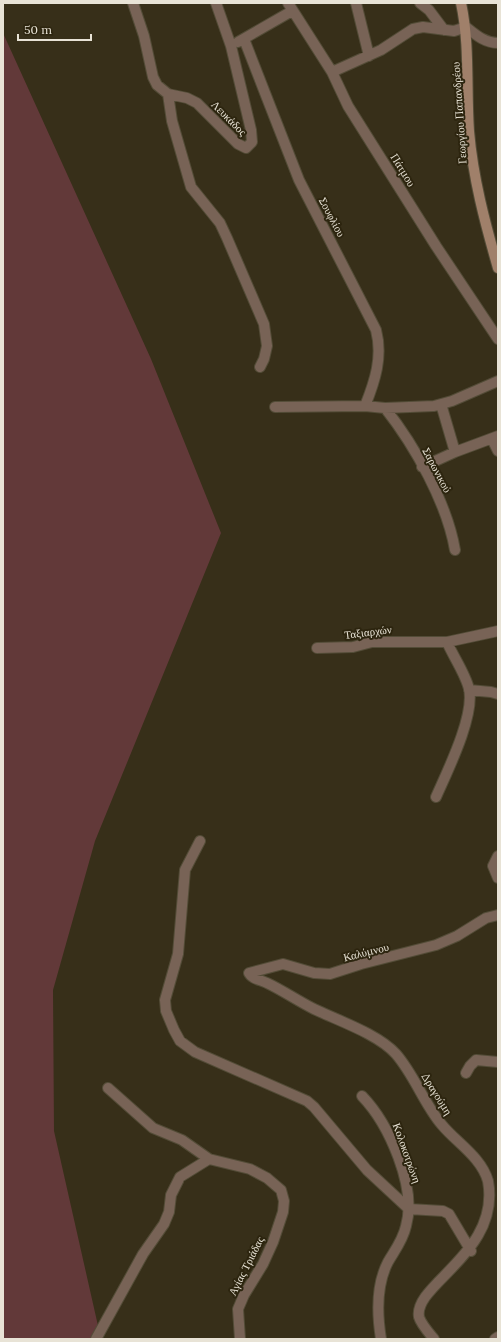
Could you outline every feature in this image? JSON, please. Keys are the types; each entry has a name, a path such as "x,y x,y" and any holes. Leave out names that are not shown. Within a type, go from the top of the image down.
{"street":[{"path":"133,3 144,36 153,77 158,85 168,94 172,121 191,187 222,228 236,257 264,324 267,346 264,359 260,367"},
{"name":"Λευκάδος","path":"168,94 187,98 197,103 242,148 248,147 252,142 251,130 231,46 216,3"},
{"path":"356,3 369,56"},
{"path":"420,3 429,10 444,30"},
{"name":"Γεωργίου Παπανδρέου","path":"461,3 466,27 469,130 480,200 498,268"},
{"name":"Πάτμου","path":"231,46 244,39 290,7 332,72 348,106 436,246 498,339"},
{"path":"332,72 381,50 413,29 423,27 454,31 466,27 478,38 491,43 498,43"},
{"name":"Σουφλίου","path":"244,39 299,180 376,330 380,346 378,365 365,406"},
{"path":"275,407 365,406 385,408 441,404 498,381"},
{"path":"441,404 455,452"},
{"name":"Σαρωνικού","path":"385,408 404,434 448,519 455,550"},
{"path":"422,467 455,452 495,437 498,451"},
{"name":"Ταξιαρχών","path":"317,648 353,647 372,642 447,642 498,631"},
{"path":"436,798 464,727 469,704 470,690 447,642"},
{"path":"470,690 498,694"},
{"path":"200,841 185,870 178,954 165,1000 166,1011 180,1041 195,1052 307,1101 314,1107 367,1170 410,1209 447,1212 470,1251"},
{"path":"498,856 493,866 498,878"},
{"name":"Καλύμνου","path":"260,980 249,973 283,964 314,973 330,974 361,964 436,945 457,936 486,918 498,915"},
{"name":"Δραγούμη","path":"260,980 301,1004 373,1037 390,1048 404,1064 436,1117 466,1148 482,1169 488,1182 490,1206 488,1219 484,1230 470,1251 430,1292 419,1312 421,1321 434,1339"},
{"path":"466,1074 470,1066 476,1060 498,1062"},
{"path":"96,1339 142,1254 164,1224 169,1212 171,1195 180,1177 209,1159 182,1140 153,1128 108,1088"},
{"name":"Κολοκοτρώνη","path":"362,1096 374,1108 393,1145 408,1189 410,1209 406,1227 399,1245 388,1261 381,1278 379,1298 381,1339"},
{"name":"Αγίας Τριάδας","path":"209,1159 250,1169 267,1178 281,1190 284,1201 283,1212 273,1242 263,1264 244,1295 238,1309 240,1339"},
{"path":"495,1339 498,1336"}],"shaded area":[{"path":"3,33 151,359 221,533 95,841 53,990 54,1131 101,1339 3,1339"}]}
